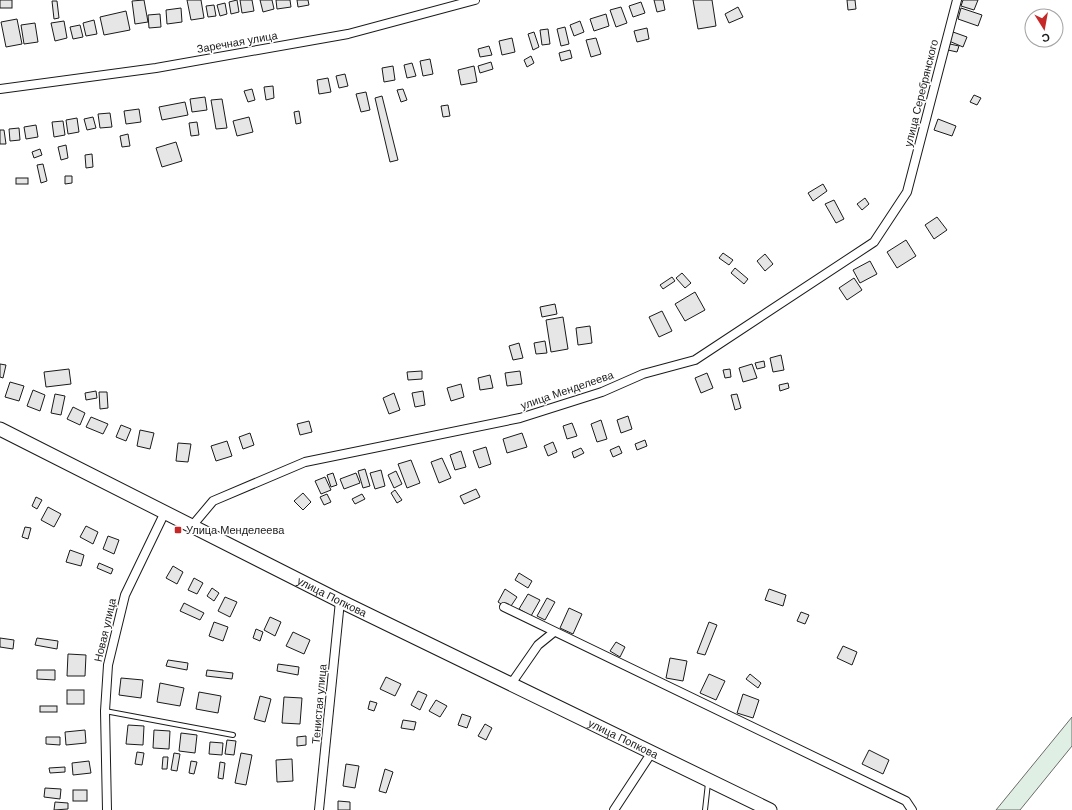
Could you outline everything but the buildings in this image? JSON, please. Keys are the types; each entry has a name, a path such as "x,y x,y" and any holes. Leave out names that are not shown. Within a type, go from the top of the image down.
{"main road":[{"name":"улица Попкова","path":"0,429 340,601 768,809"}],"street":[{"name":"Заречная улица","path":"0,89 156,68 348,34 475,0"},
{"name":"улица Серебрянского","path":"907,192 957,0"},
{"name":"улица Менделеева","path":"192,526 213,501 305,462 520,418 602,392 643,374 695,360 874,242 907,192"},
{"name":"Новая улица","path":"107,810 106,711 108,665 125,595 165,512"},
{"name":"Тенистая улица","path":"318,810 340,601"},
{"path":"504,607 906,801 912,810"},
{"path":"511,684 538,645 554,632"},
{"path":"615,809 652,752"}],"lane":[{"path":"106,711 234,735"},
{"path":"705,810 708,780"}],"green space":[{"path":"1072,717 1072,746 1020,810 996,810"}],"place":[{"name":"Улица Менделеева","path":"178,530"}]}
